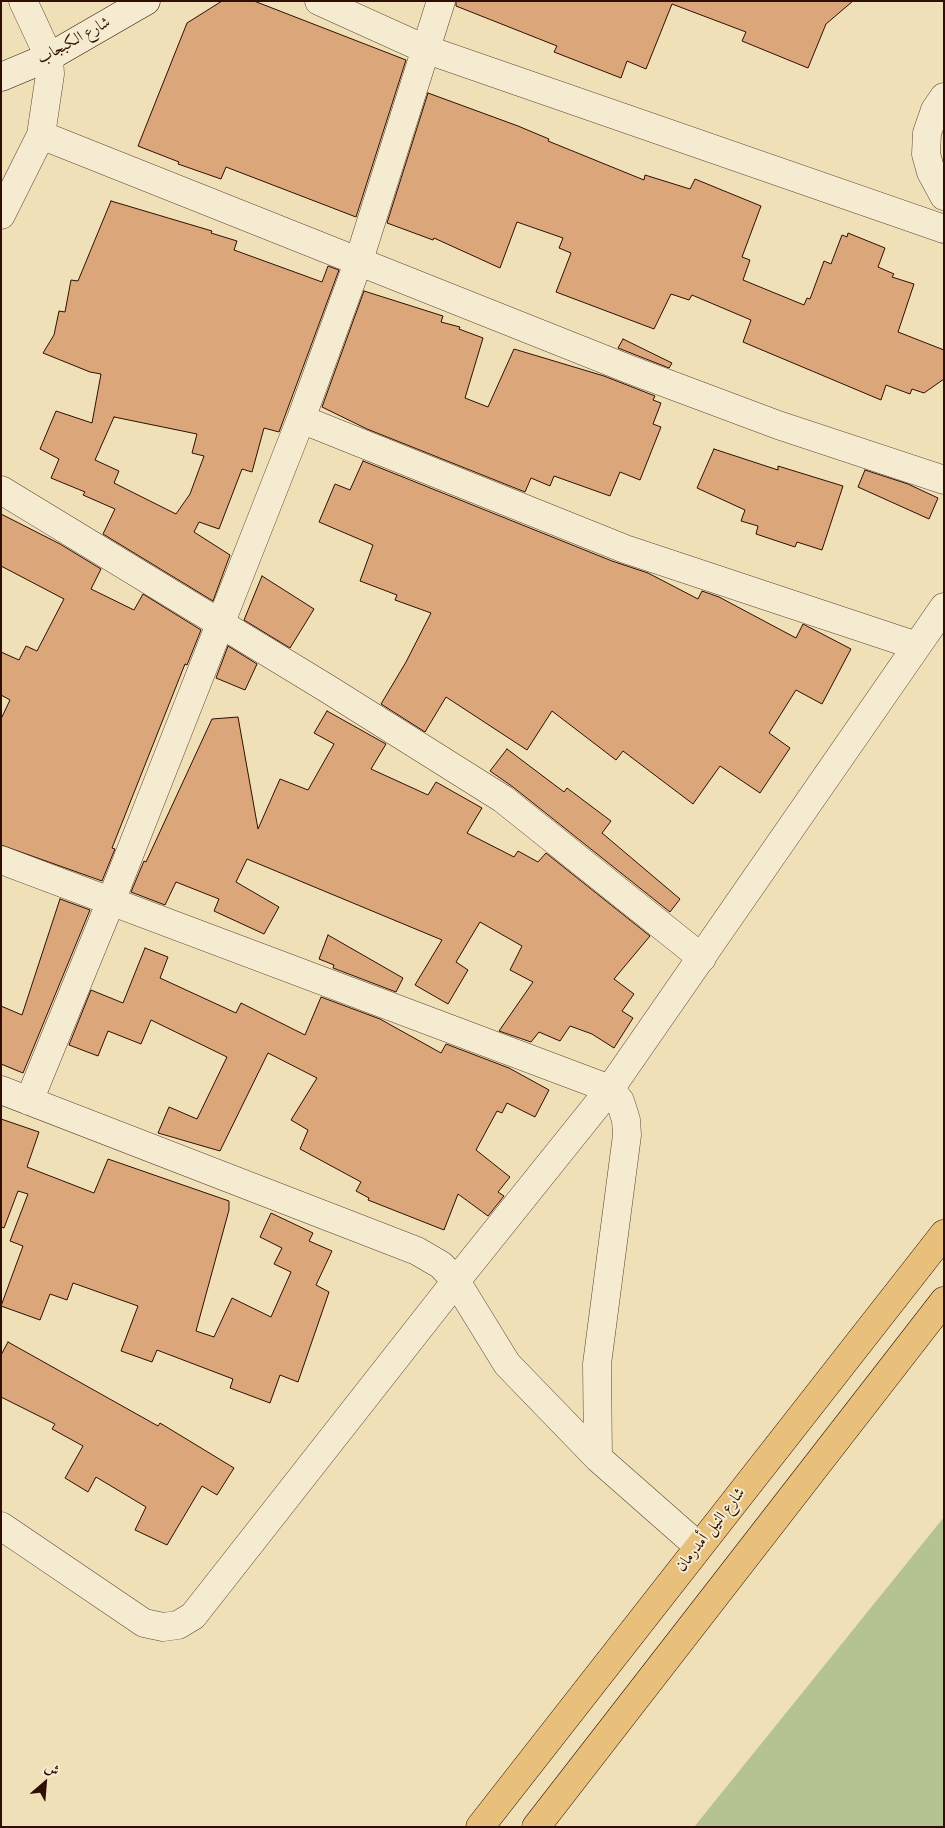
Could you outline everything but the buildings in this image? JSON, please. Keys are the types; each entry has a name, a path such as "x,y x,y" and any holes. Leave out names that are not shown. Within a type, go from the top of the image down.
{"main road":[{"name":"شارع النيل أمدرمان","path":"480,1827 944,1234"},
{"path":"536,1827 944,1301"}],"street":[{"path":"1,215 41,135 47,97 50,57 23,1"},
{"name":"شارع الكبجاب","path":"1,77 50,57 146,1"},
{"path":"319,1 425,49 944,229"},
{"path":"29,1101 111,901 301,419 359,260 441,1"},
{"path":"944,97 934,110 927,133 926,154 931,172 944,196"},
{"path":"41,135 359,260 631,370 778,425 944,480"},
{"path":"301,419 625,549 917,646"},
{"path":"1,490 328,689 503,799 702,958"},
{"path":"1,1526 144,1623 163,1627 178,1625 193,1616 456,1281 610,1089 944,607"},
{"path":"1,860 610,1089 620,1101 626,1120 627,1134 597,1364 598,1458"},
{"path":"1,1090 417,1251 440,1265 456,1281 507,1364 598,1458 698,1546"}],"green space":[{"path":"944,1517 944,1827 694,1827"}]}
